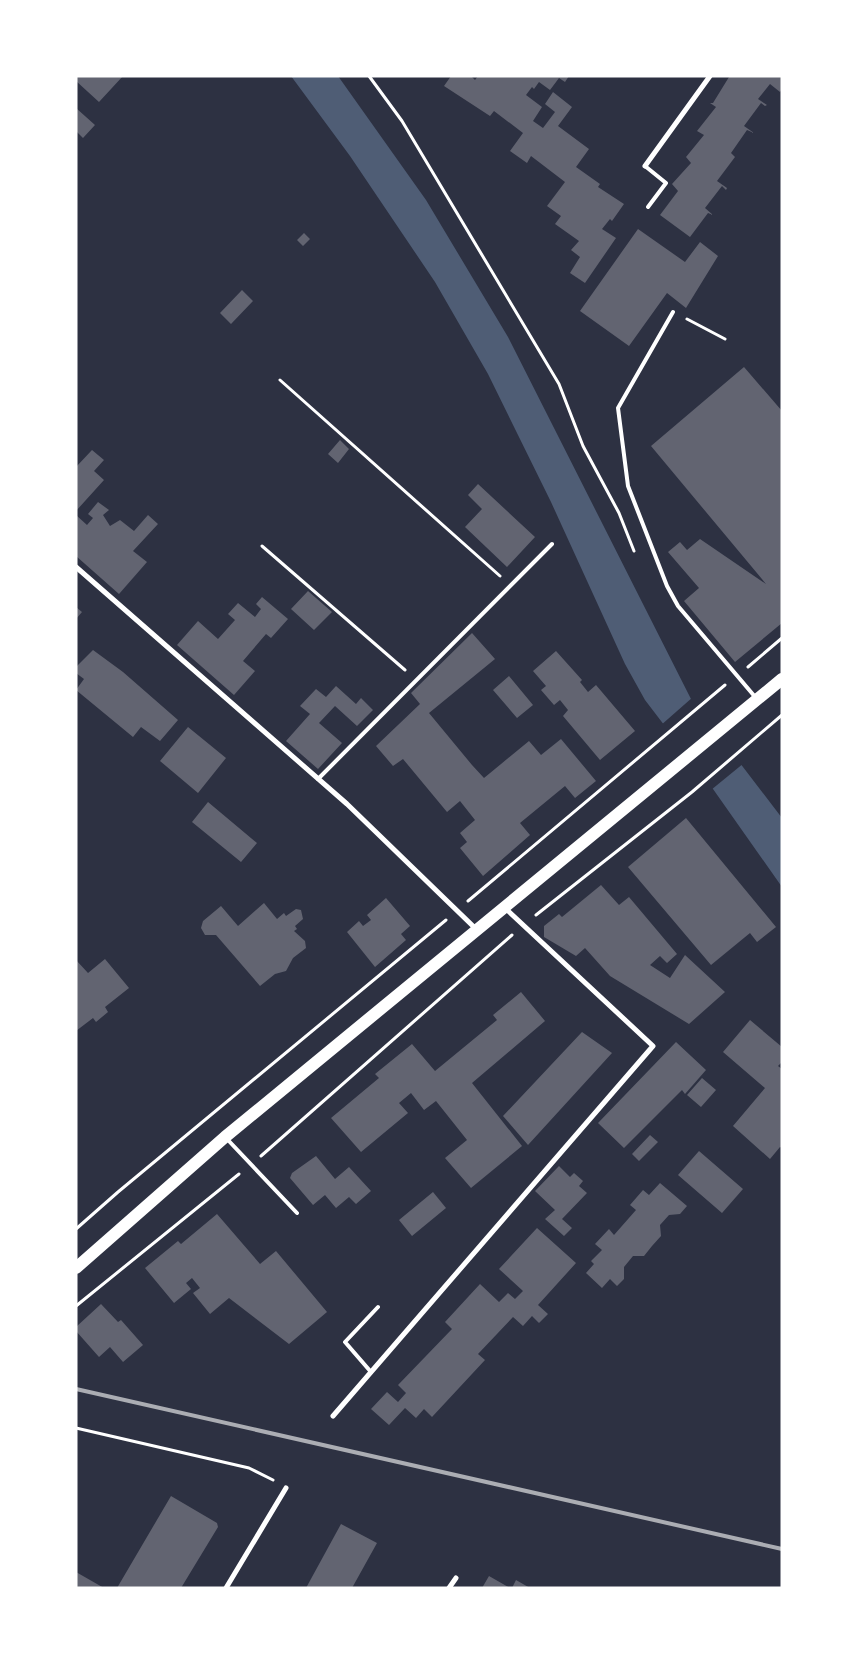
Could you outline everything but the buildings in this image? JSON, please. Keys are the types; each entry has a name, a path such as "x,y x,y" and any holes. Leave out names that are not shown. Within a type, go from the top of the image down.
{"main road":[{"path":"76,1268 225,1137 782,679"}],"street":[{"path":"645,166 710,76"},
{"path":"76,567 318,779 476,929"},
{"path":"333,1416 654,1046 504,907"},
{"path":"226,1588 286,1488"},
{"path":"450,1588 456,1578"}],"lane":[{"path":"645,166 666,183 648,206"},
{"path":"673,312 618,408 628,486 667,586 678,606 757,700"},
{"path":"318,779 552,544"},
{"path":"225,1137 297,1213"},
{"path":"371,1372 345,1342 378,1307"}],"path":[{"path":"369,76 402,122 559,384 583,446 619,514 635,554"},
{"path":"705,328 725,339"},
{"path":"280,380 511,585"},
{"path":"262,546 416,680"},
{"path":"737,676 782,638"},
{"path":"76,1229 118,1192 574,814 725,684 719,677"},
{"path":"76,1306 251,1165 523,926 692,792 782,715"},
{"path":"76,1428 249,1468 286,1488"}],"water":[{"path":"291,76 338,76 426,200 508,337 691,699 782,818 782,887 713,789 645,700 625,664 551,502 488,374 435,282 350,156"}],"pier":[{"path":"693,697 744,763 711,790 660,726"}],"railway":[{"path":"76,1389 782,1549"}]}
